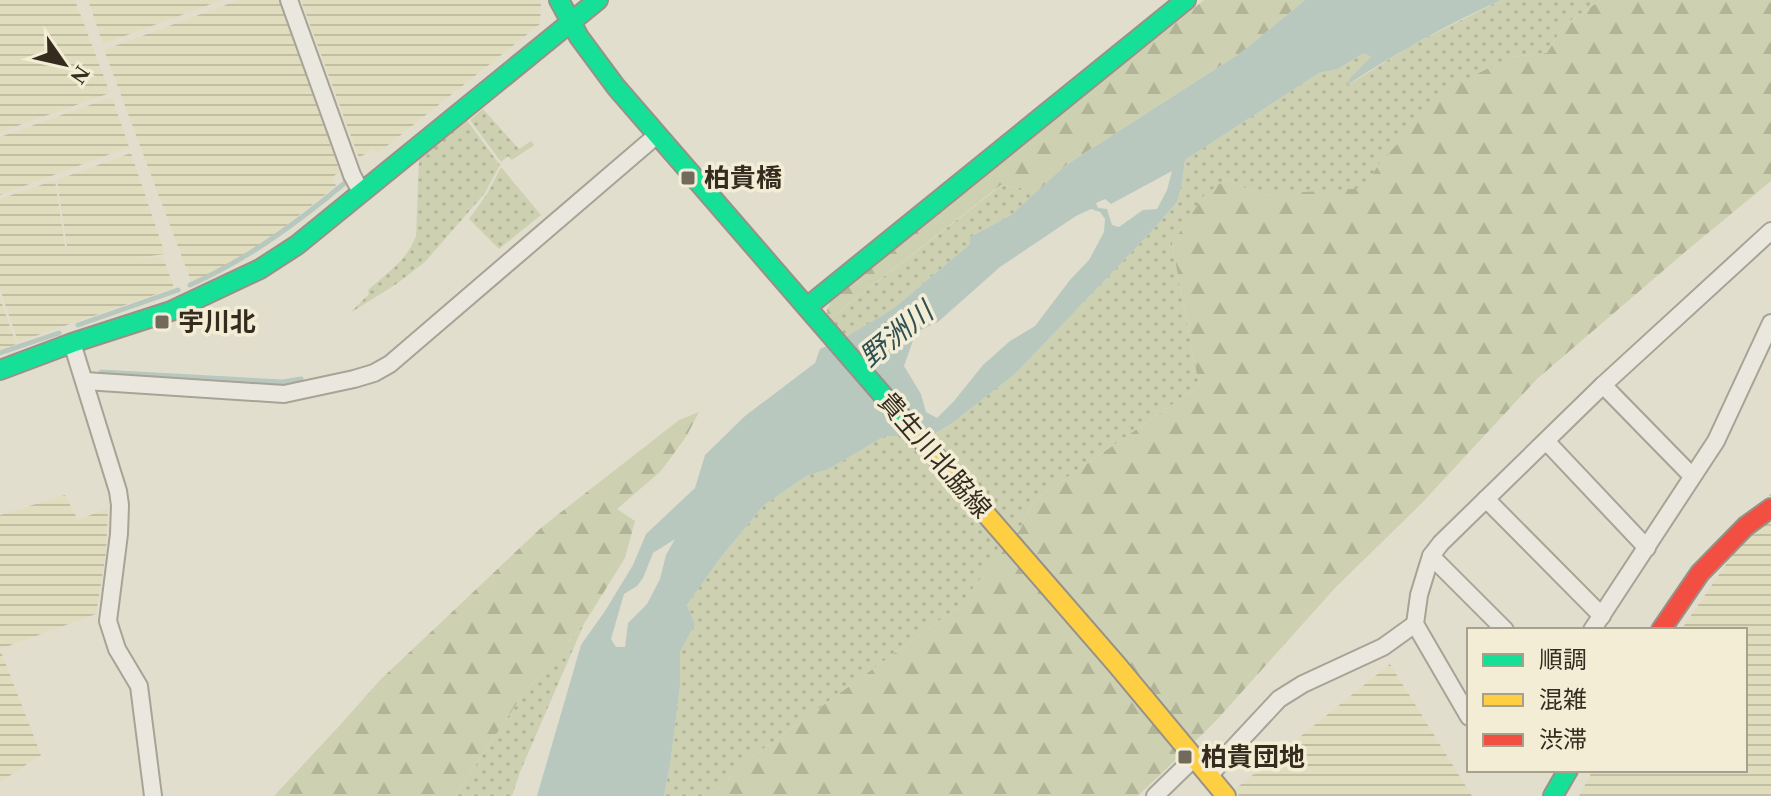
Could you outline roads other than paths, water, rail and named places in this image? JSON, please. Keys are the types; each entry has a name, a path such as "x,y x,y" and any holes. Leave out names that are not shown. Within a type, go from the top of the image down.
{"street":[{"path":"289,0 352,175 361,192"},
{"name":"貴生川北脇線","path":"559,0 586,49 657,135 1117,665 1226,796"},
{"path":"0,370 171,311 260,269 297,245 598,0"},
{"path":"813,314 1186,0"},
{"path":"85,381 284,394 374,373 390,364 657,135"},
{"path":"1467,714 1415,624 1419,595 1431,556 1603,385 1771,231"},
{"path":"1486,499 1597,623 1716,441 1771,323"},
{"path":"72,343 118,491 118,552 108,621 117,649 139,686 153,796"},
{"path":"1603,385 1692,476"},
{"path":"1546,441 1647,548"},
{"path":"1662,628 1700,573 1746,526 1771,508"},
{"path":"1431,556 1503,628"},
{"path":"1209,777 1279,699 1303,684 1383,647 1415,624"},
{"path":"1155,796 1194,758"},
{"path":"1553,796 1567,772"}],"water":[{"name":"野洲川","path":"1305,0 1501,0 1422,40 1346,86 1371,57 1364,53 1338,69 1319,73 1185,160 1177,202 1015,374 951,424 930,436 885,436 829,469 806,476 763,506 687,605 695,624 680,652 680,686 664,796 537,796 581,645 633,565 646,534 695,488 705,455 745,416 815,363 820,349 894,308 970,244 970,237 1011,215 1066,165 1242,52","holes":["1172,171 1157,209 1143,210 1119,227 1112,225 1107,209 1098,208 1096,203 1105,199 1111,204","1091,209 1100,212 1105,219 1104,232 1089,260 1035,326 1010,341 983,365 937,418 926,412 921,394 904,366 916,332 938,322 1000,267","675,539 647,604 628,623 625,647 616,647 611,639 624,594 643,578 653,553"]}],"waterway":[{"path":"190,285 232,264 290,226 346,182 344,175"},
{"path":"78,325 178,290"},
{"path":"0,353 59,333"},
{"path":"101,372 283,382 301,379"}],"place":[{"name":"柏貴橋","path":"688,178"},
{"name":"宇川北","path":"162,322"},
{"name":"柏貴団地","path":"1185,757"}]}
